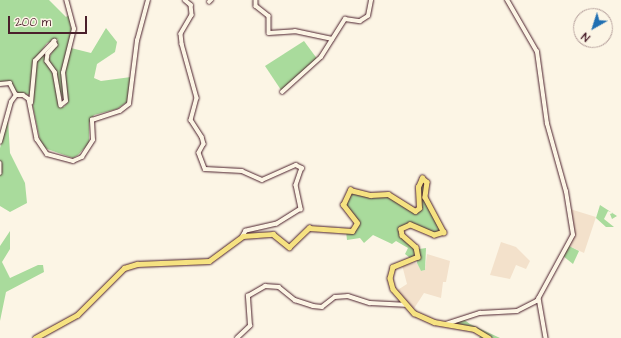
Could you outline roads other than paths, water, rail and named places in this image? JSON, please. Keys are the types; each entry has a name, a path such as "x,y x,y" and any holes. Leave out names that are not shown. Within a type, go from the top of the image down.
{"main road":[{"path":"35,338 77,315 124,268 137,264 209,261 242,236 273,234 289,247 309,228 352,231 357,224 344,209 343,202 354,189 370,195 388,194 415,211 419,208 419,182 424,179 425,197 444,228 440,235 434,236 410,225 401,229 402,235 418,254 415,261 393,267 390,273 393,289 404,305 425,318 446,324 474,329 489,338"}],"street":[{"path":"31,105 35,61 54,41 56,45 48,54 47,61 61,89 61,105 66,101 63,73 74,29 66,0"},
{"path":"16,96 29,99 37,139 47,154 73,161 82,157 93,140 92,120 120,111 129,104 137,41 148,0"},
{"path":"185,0 191,5"},
{"path":"189,0 192,15 181,34 182,44 197,98 191,120 204,144 199,153 205,169 242,171 262,180 296,165 302,168 296,185 300,209 277,224 246,230 242,236"},
{"path":"256,0 256,6 269,16 269,33 296,31 332,39"},
{"path":"282,92 316,63 345,19 360,21 368,16 371,0"},
{"path":"446,324 480,313 517,311 539,298 569,246 572,221 547,124 541,66 531,38 507,0"},
{"path":"0,84 10,83 16,96 0,142"},
{"path":"0,163 0,173"},
{"path":"237,338 250,326 248,296 266,286 279,287 295,300 313,306 322,307 336,297 348,296 370,303 404,305"},
{"path":"539,298 546,338"}]}
